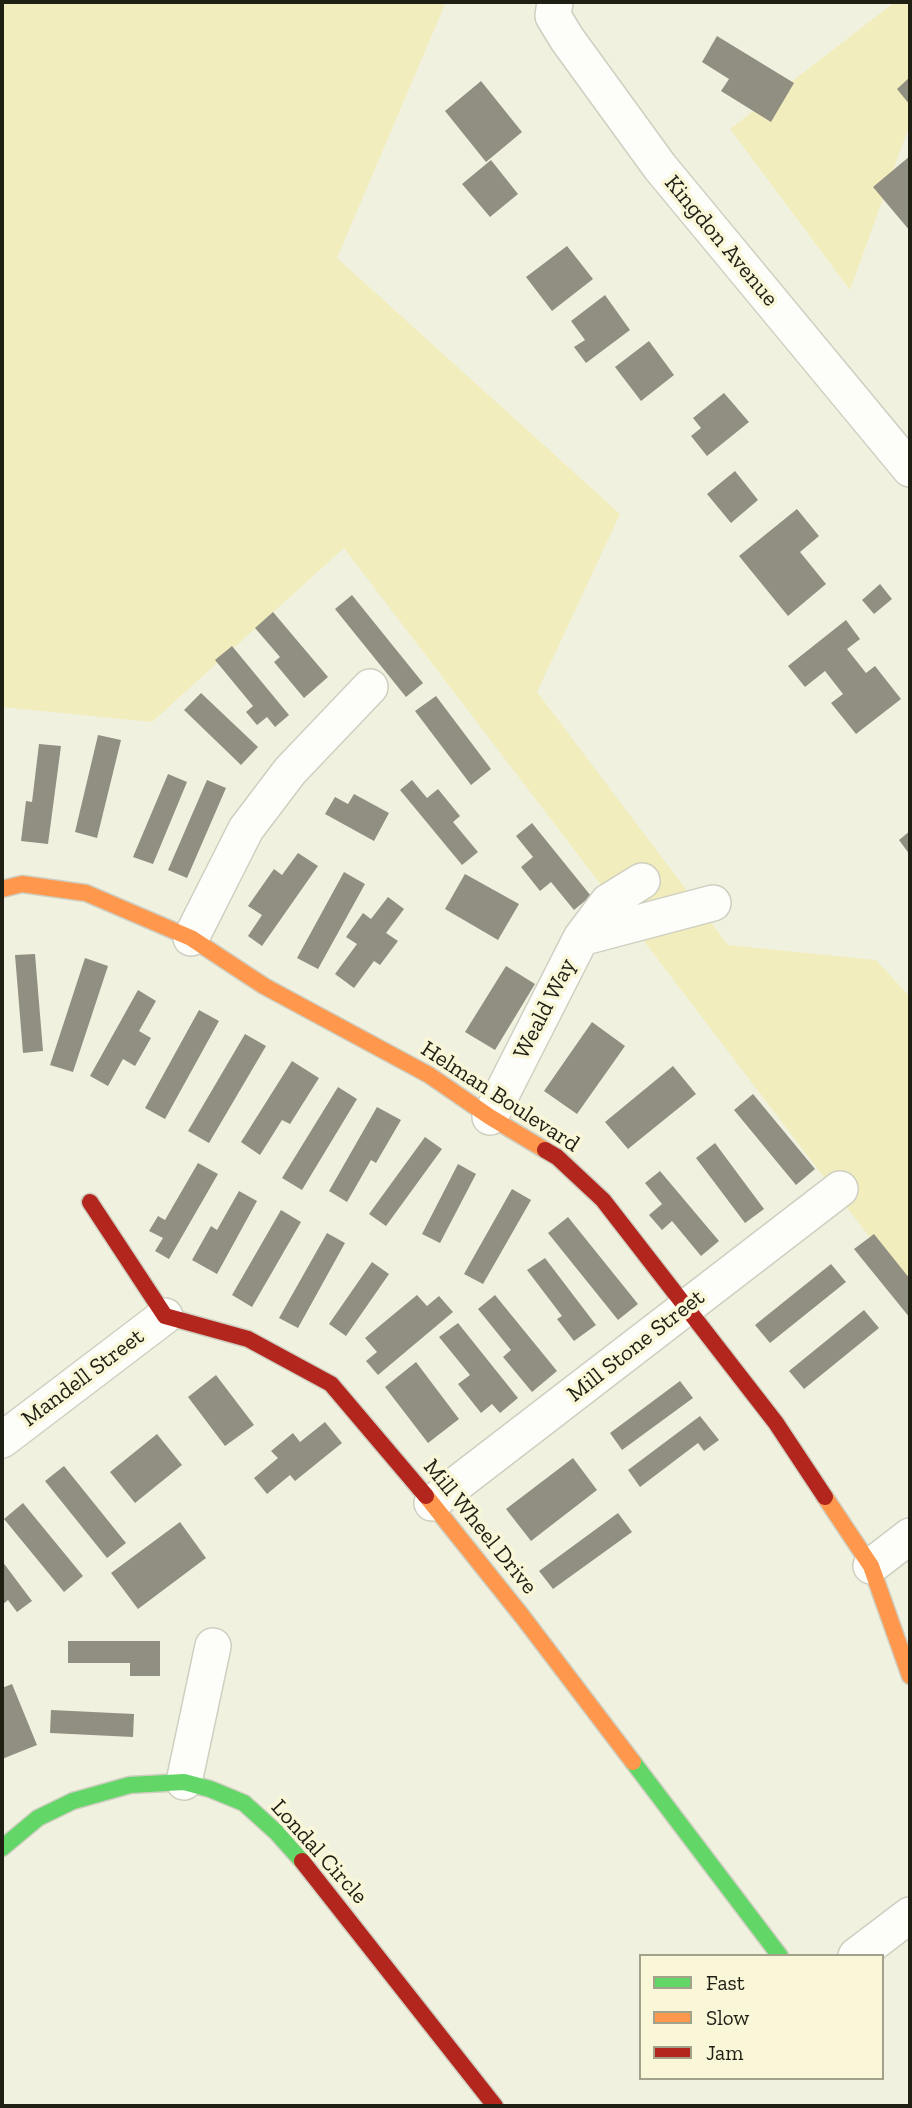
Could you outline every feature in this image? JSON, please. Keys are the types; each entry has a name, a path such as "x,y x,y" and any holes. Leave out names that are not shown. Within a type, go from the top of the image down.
{"street":[{"name":"Kingdon Avenue","path":"555,2 553,16 660,167 910,469"},
{"path":"191,938 246,830 290,771 370,687"},
{"name":"Weald Way","path":"490,1117 582,938 608,902 642,881"},
{"name":"Helman Boulevard","path":"2,889 22,884 86,893 191,938 264,986 429,1075 490,1117 556,1157 603,1200 776,1423 871,1566 910,1676"},
{"name":"Weald Way","path":"582,938 713,903"},
{"name":"Mill Stone Street","path":"432,1503 840,1189"},
{"path":"90,1202 165,1316"},
{"name":"Mandell Street","path":"2,1440 165,1316"},
{"name":"Mill Wheel Drive","path":"165,1316 248,1339 331,1384 432,1503 530,1626 778,1954"},
{"path":"871,1566 910,1536"},
{"path":"184,1782 213,1646"},
{"name":"Londal Circle","path":"2,1848 38,1818 73,1801 130,1785 184,1782 244,1803 276,1832 320,1882 495,2106"},
{"path":"859,1954 910,1915"}],"shaded area":[{"path":"2,2 446,2 337,258 620,514 537,692 728,945 876,960 910,997 910,1290 344,548 152,722 2,707"},
{"path":"895,2 910,2 910,124 850,290 730,129"}],"building":[{"path":"717,36 794,83 771,122 721,91 729,79 702,62"},
{"path":"910,77 910,105 897,89"},
{"path":"481,81 522,132 486,162 445,111"},
{"path":"910,156 910,231 873,187"},
{"path":"491,160 518,194 490,217 462,184"},
{"path":"567,246 593,279 552,311 526,277"},
{"path":"605,295 630,330 586,363 574,347 585,340 571,321"},
{"path":"649,341 674,375 641,401 615,367"},
{"path":"724,393 749,422 707,456 691,436 701,428 693,418"},
{"path":"735,471 758,500 731,523 707,494"},
{"path":"797,509 819,536 800,552 826,584 788,616 739,556"},
{"path":"880,584 892,599 874,614 862,600"},
{"path":"352,595 423,683 406,697 335,609"},
{"path":"273,612 328,677 304,698 274,662 280,657 255,628"},
{"path":"846,620 860,639 847,649 866,673 875,666 901,699 856,734 831,703 843,694 825,671 805,687 788,666"},
{"path":"232,646 289,715 275,727 267,717 257,725 246,712 253,706 215,660"},
{"path":"201,693 258,747 241,765 184,710"},
{"path":"436,696 491,769 471,785 415,711"},
{"path":"98,735 121,740 97,838 75,832"},
{"path":"39,744 61,746 48,844 21,841 26,801 32,802"},
{"path":"168,774 187,782 153,864 133,857"},
{"path":"207,780 226,788 187,878 168,870"},
{"path":"412,780 427,798 438,789 460,816 453,822 478,852 462,865 400,790"},
{"path":"354,794 389,813 374,841 325,814 335,797 348,804"},
{"path":"532,823 591,896 574,910 551,882 540,891 521,867 533,857 516,836"},
{"path":"910,831 910,855 899,840"},
{"path":"298,853 318,866 262,946 248,936 262,915 248,906 274,869 282,875"},
{"path":"344,872 365,884 318,969 297,958"},
{"path":"465,874 519,904 498,940 445,909"},
{"path":"388,897 404,909 386,933 398,941 380,965 374,961 354,988 335,974 357,944 346,937 363,913 371,919"},
{"path":"35,954 43,1051 23,1053 15,955"},
{"path":"85,958 108,966 73,1072 50,1065"},
{"path":"506,966 535,984 495,1050 465,1032"},
{"path":"138,990 156,1001 139,1031 151,1038 135,1066 123,1059 108,1086 90,1076"},
{"path":"199,1010 219,1021 165,1119 145,1108"},
{"path":"592,1022 625,1046 577,1114 544,1091"},
{"path":"245,1034 266,1046 209,1143 188,1131"},
{"path":"292,1061 319,1078 290,1124 282,1120 260,1155 241,1142"},
{"path":"673,1066 696,1094 628,1149 605,1122"},
{"path":"338,1087 357,1099 302,1190 282,1178"},
{"path":"753,1094 815,1169 796,1185 734,1110"},
{"path":"377,1107 401,1120 376,1163 371,1160 347,1202 329,1191"},
{"path":"425,1137 442,1149 386,1226 369,1214"},
{"path":"715,1143 764,1209 745,1223 696,1158"},
{"path":"198,1163 218,1174 169,1259 155,1251 163,1238 149,1231 158,1216 165,1220"},
{"path":"458,1164 476,1174 440,1243 422,1234"},
{"path":"660,1171 719,1241 701,1256 672,1221 662,1230 649,1215 662,1204 645,1183"},
{"path":"512,1189 531,1200 483,1284 464,1274"},
{"path":"239,1191 257,1201 217,1274 192,1260 211,1226 217,1230"},
{"path":"281,1210 301,1222 252,1307 232,1295"},
{"path":"568,1217 638,1304 618,1320 548,1233"},
{"path":"327,1233 345,1243 298,1328 279,1318"},
{"path":"874,1234 910,1279 910,1318 854,1249"},
{"path":"545,1258 596,1325 574,1341 557,1319 562,1316 527,1270"},
{"path":"372,1262 389,1274 346,1336 329,1324"},
{"path":"831,1264 846,1282 770,1343 755,1325"},
{"path":"417,1295 427,1306 439,1296 453,1312 378,1375 366,1361 377,1352 365,1338"},
{"path":"495,1295 557,1371 532,1392 503,1357 511,1350 478,1309"},
{"path":"864,1310 879,1328 804,1389 789,1371"},
{"path":"458,1323 518,1398 500,1413 492,1404 481,1413 458,1384 470,1375 439,1337"},
{"path":"416,1362 459,1419 428,1443 385,1387"},
{"path":"216,1375 254,1425 225,1446 188,1397"},
{"path":"680,1381 693,1398 622,1450 610,1433"},
{"path":"700,1416 719,1440 704,1451 698,1443 640,1487 628,1470"},
{"path":"325,1422 342,1443 295,1481 290,1475 267,1494 254,1478 278,1458 271,1451 293,1433 300,1442"},
{"path":"157,1434 182,1465 135,1503 110,1472"},
{"path":"573,1458 597,1490 531,1541 506,1509"},
{"path":"64,1466 126,1543 107,1558 45,1481"},
{"path":"23,1503 83,1576 64,1592 4,1519"},
{"path":"618,1513 632,1532 553,1589 539,1571"},
{"path":"180,1522 206,1558 138,1609 111,1573"},
{"path":"2,1561 32,1601 17,1612 8,1600 2,1605"},
{"path":"68,1641 160,1641 160,1676 130,1676 130,1663 68,1663"},
{"path":"12,1684 37,1745 2,1759 2,1688"},
{"path":"51,1710 134,1714 133,1737 50,1733"}],"traffic: fast":[{"path":"633,1762 778,1954"},
{"path":"2,1848 38,1818 73,1801 130,1785 184,1782 244,1803 276,1832 302,1861"}],"traffic: slow":[{"path":"2,889 22,884 86,893 191,938 264,986 429,1075 490,1117 545,1150"},
{"path":"426,1496 633,1762"},
{"path":"825,1497 871,1566 910,1676"}],"traffic: jam":[{"path":"545,1150 557,1157 603,1200 776,1423 825,1497"},
{"path":"90,1202 165,1316 248,1339 331,1384 426,1496"},
{"path":"302,1861 495,2106"}]}
